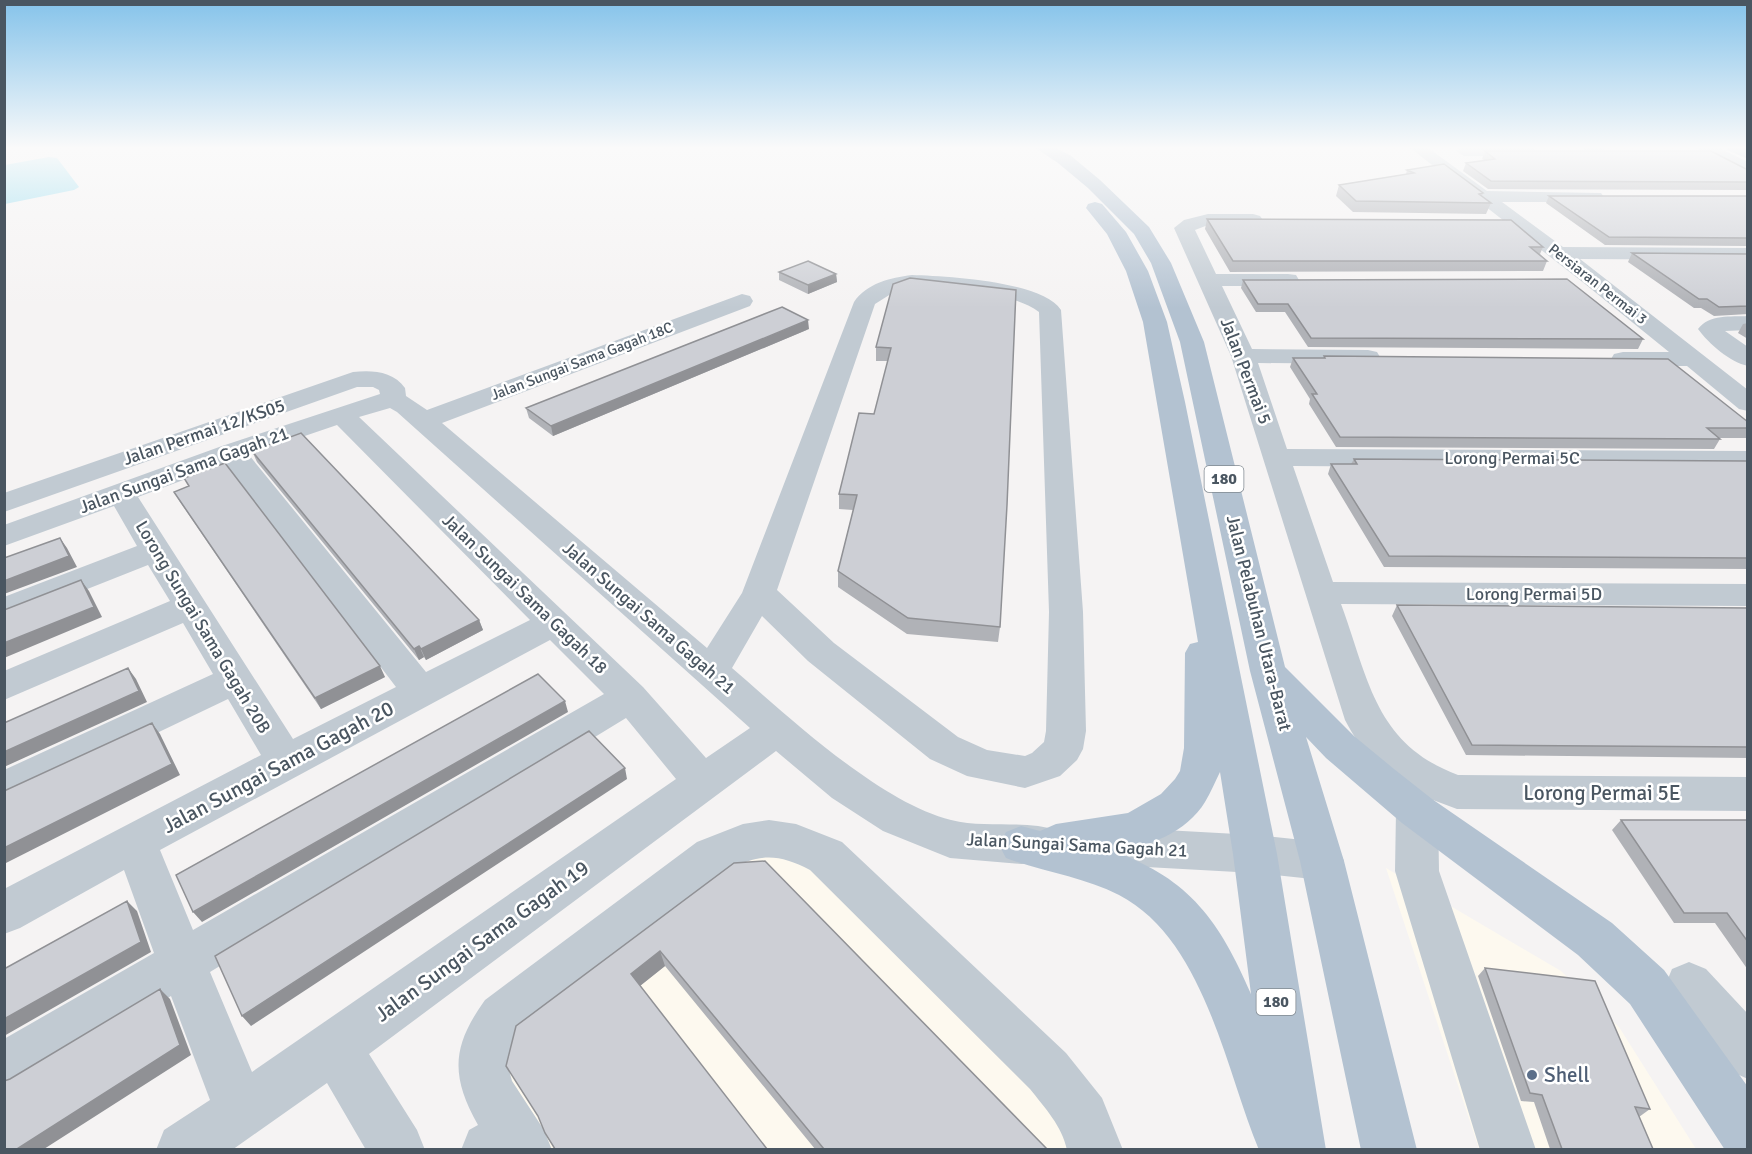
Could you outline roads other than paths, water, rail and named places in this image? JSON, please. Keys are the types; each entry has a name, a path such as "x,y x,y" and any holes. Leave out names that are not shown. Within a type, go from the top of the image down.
{"main road":[{"name":"180","path":"1090,201 1116,232 1137,271 1155,322 1172,402 1255,854 1298,1149"},
{"name":"Jalan Pelabuhan Utara-Barat","path":"1113,201 1142,231 1161,263 1192,342 1268,672 1322,861 1389,1149"},
{"path":"1038,844 1132,831 1155,821 1176,806 1190,791 1200,771 1204,748 1204,575"},
{"path":"1268,672 1340,747 1437,802 1647,987 1694,1053 1748,1136"},
{"path":"1038,844 1125,876 1149,888 1178,913 1201,944 1220,977 1286,1149"}],"street":[{"path":"1474,201 1483,209 1574,201"},
{"name":"Persiaran Permai 3","path":"1483,209 1516,222 1559,253 1748,403"},
{"name":"Jalan Permai 5","path":"1282,220 1212,219 1190,223 1184,228 1243,356 1364,720 1382,746 1401,764 1426,780 1437,802"},
{"path":"1559,253 1748,254"},
{"path":"1558,279 1593,279"},
{"path":"1209,280 1314,280"},
{"path":"711,672 759,593 865,302 873,294 888,286 918,281 1011,293 1042,303 1050,310 1066,612 1066,731 1063,749 1046,765 1025,772 981,765 944,748 821,652 759,593"},
{"name":"Jalan Sungai Sama Gagah 18C","path":"423,421 742,301"},
{"path":"1748,323 1721,324 1710,329 1748,359"},
{"path":"1243,356 1385,357"},
{"path":"1598,358 1693,359"},
{"name":"Jalan Permai 12/KS05","path":"4,503 353,380 372,378 384,382 392,388 393,399"},
{"name":"Jalan Sungai Sama Gagah 21","path":"4,536 232,452 341,414 393,399 406,406 777,729 847,786 898,818 950,839 1255,854 1322,861"},
{"name":"Jalan Sungai Sama Gagah 18","path":"341,414 630,697 701,782"},
{"path":"232,452 420,691"},
{"name":"Lorong Permai 5C","path":"1277,457 1748,459"},
{"name":"Lorong Sungai Sama Gagah 20B","path":"122,493 285,761"},
{"path":"4,610 156,550"},
{"name":"Lorong Permai 5D","path":"1320,593 1748,595"},
{"path":"4,686 191,606"},
{"name":"Jalan Sungai Sama Gagah 20","path":"4,914 285,761 553,623"},
{"path":"4,789 235,680"},
{"path":"4,1068 630,697"},
{"name":"Jalan Sungai Sama Gagah 19","path":"184,1149 335,1047 777,729"},
{"name":"Lorong Permai 5E","path":"1437,802 1748,794"},
{"path":"1437,802 1417,870 1508,1149"},
{"path":"509,1144 482,1074 484,1046 499,1023 713,856 735,844 755,838 770,837 802,844 826,856 1048,1071 1068,1093 1084,1119 1095,1149"},
{"path":"135,843 241,1111"},
{"path":"1689,986 1748,1053"},
{"path":"335,1047 397,1149"}],"water":[{"path":"5,201 21,201 5,204"}],"place":[{"name":"Shell","path":"1532,1075"}]}
